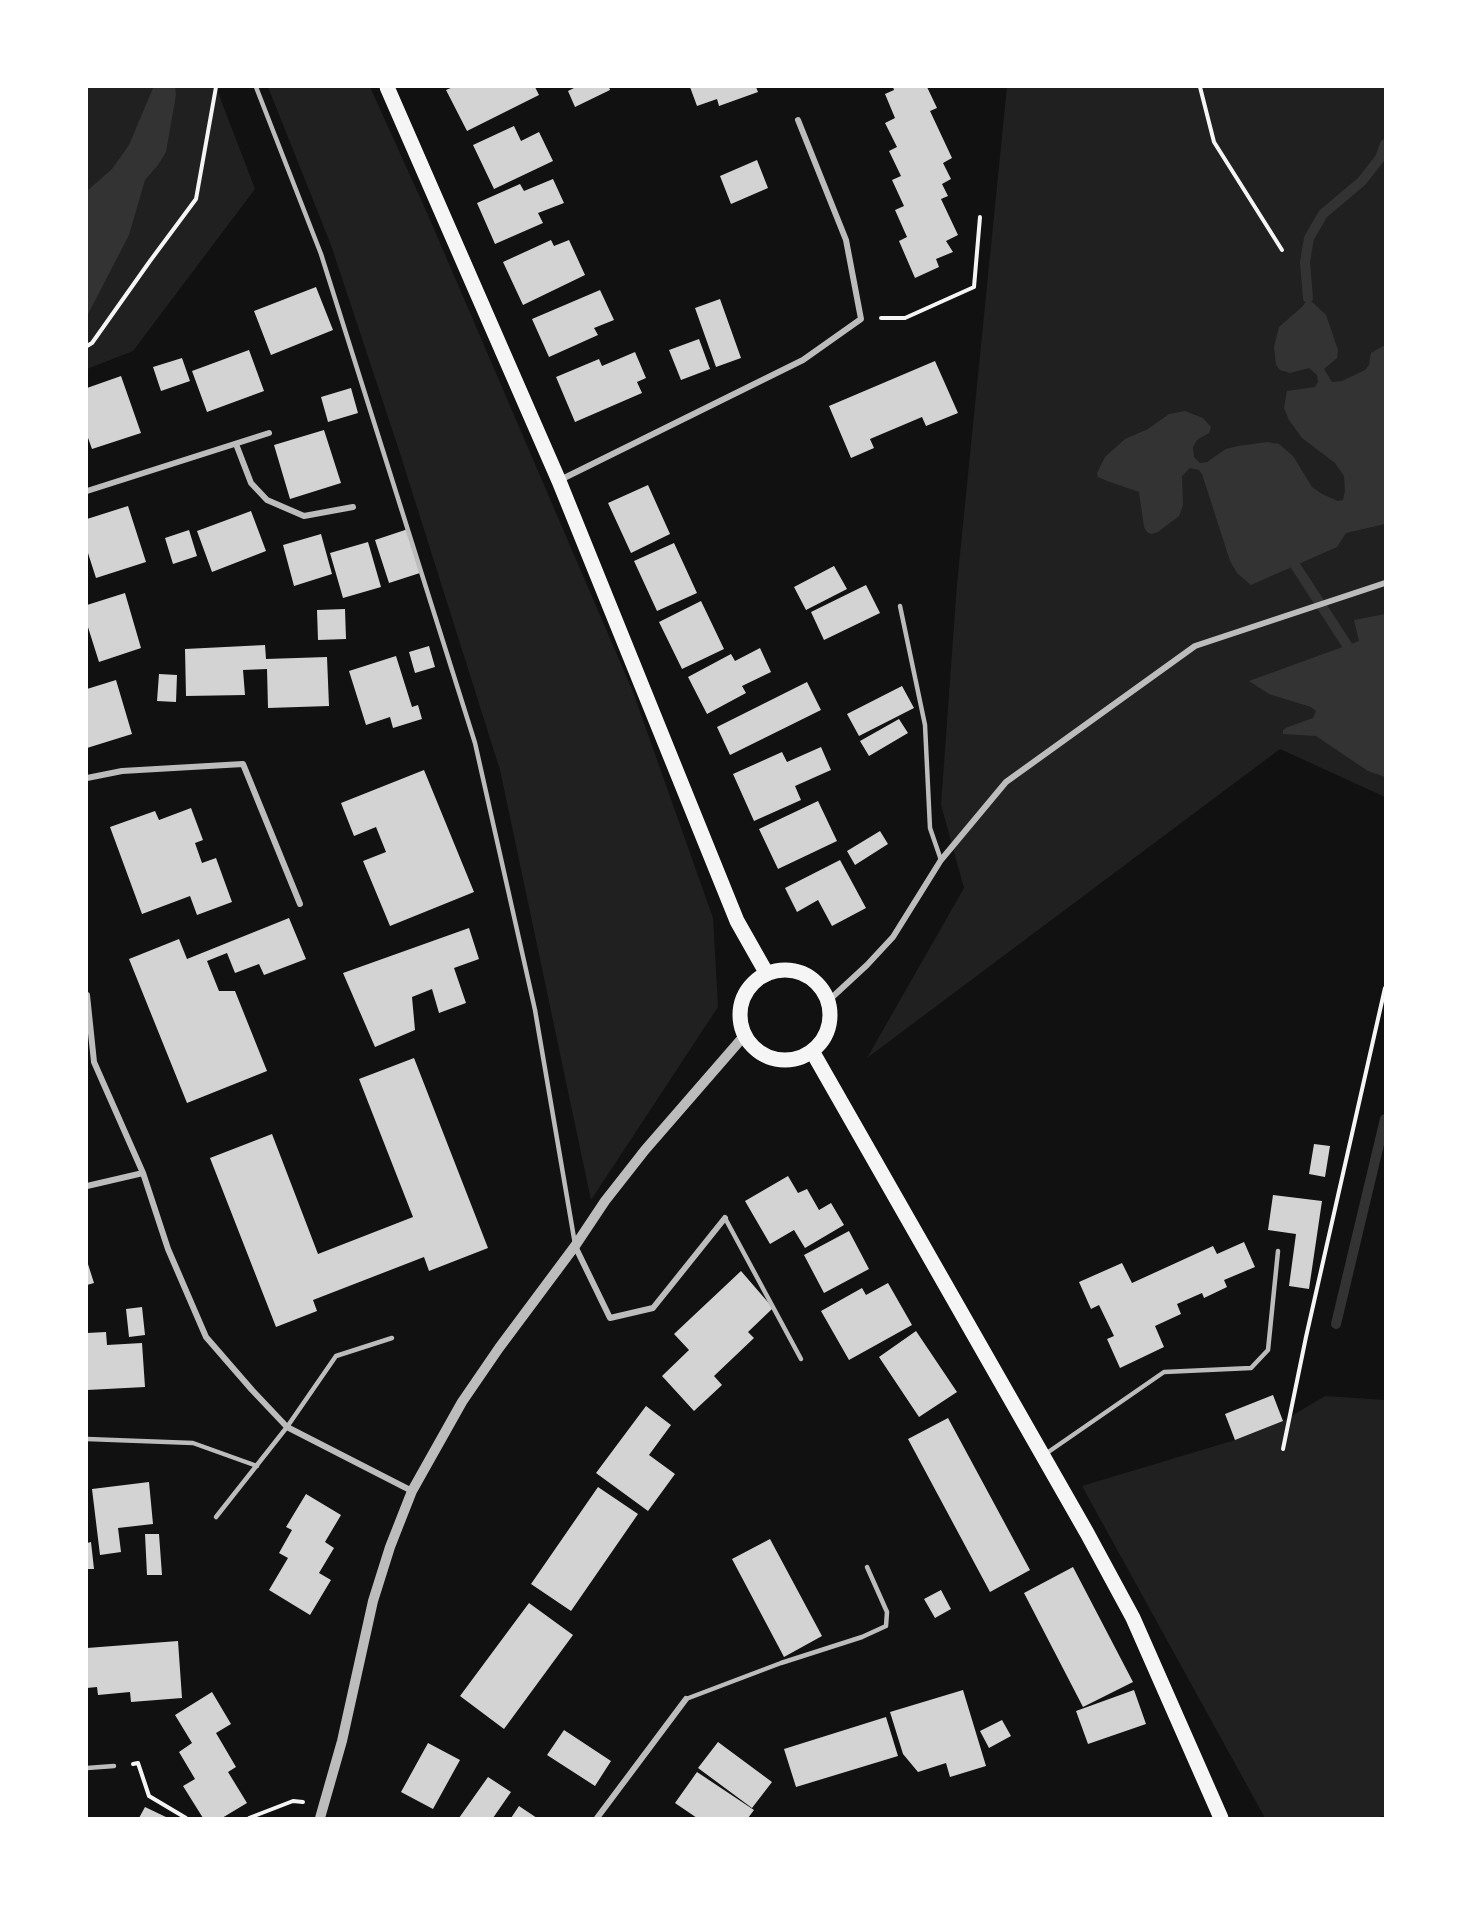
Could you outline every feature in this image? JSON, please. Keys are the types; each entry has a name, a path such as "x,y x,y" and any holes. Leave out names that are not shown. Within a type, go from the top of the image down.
{"main road":[{"path":"387,87 559,481 737,921 767,974"},
{"path":"781,970 796,972 810,978 820,988 830,1012 826,1034 812,1051 788,1060 775,1059 762,1055 744,1036 740,1022 740,1007 746,993 755,982 767,974 781,970"},
{"path":"812,1051 1044,1455 1133,1618 1221,1818"}],"street":[{"path":"559,481 802,360 861,319 846,240 798,120"},
{"path":"87,491 268,434"},
{"path":"236,444 251,483 267,500 304,516 353,507"},
{"path":"827,1002 893,937 941,860 1006,782 1195,646 1385,583"},
{"path":"87,778 122,771 243,764 300,904"},
{"path":"87,994 94,1062 142,1173 168,1248 206,1337 287,1427 412,1491"},
{"path":"320,1818 342,1741 373,1600 390,1547 412,1491 462,1402 612,1192 744,1036"},
{"path":"87,1186 142,1173"},
{"path":"575,1246 610,1317 653,1308 725,1218"},
{"path":"597,1818 686,1699"}],"lane":[{"path":"256,87 321,254 474,743 535,1010 575,1246"},
{"path":"900,606 925,725 930,828 941,860"},
{"path":"725,1218 801,1359"},
{"path":"1044,1455 1164,1372 1251,1368 1268,1350 1278,1251"},
{"path":"216,1517 287,1427 336,1356 392,1338"},
{"path":"87,1439 193,1443 257,1466"},
{"path":"686,1699 781,1663 862,1637 886,1626 887,1612 867,1567"},
{"path":"87,1768 114,1766"}],"path":[{"path":"87,346 92,343 196,199 216,87"},
{"path":"1200,87 1214,142 1282,250"},
{"path":"861,319 905,318 974,287 980,216"},
{"path":"1283,1449 1385,988"},
{"path":"114,1766 138,1763 149,1796 186,1818"},
{"path":"249,1818 293,1801 325,1805"}],"shaded area":[{"path":"87,87 216,87 255,189 133,351 87,369"},
{"path":"175,87 176,95 166,152 145,180 129,235 87,316 87,191 112,169 129,145 153,88"},
{"path":"268,87 370,87 428,215 633,692 713,918 718,1007 591,1200 500,770 397,444 331,245"},
{"path":"1007,87 1385,87 1385,797 1280,749 867,1058 964,888 941,805 957,584"},
{"path":"1308,298 1326,315 1338,350 1337,358 1324,369 1332,382 1342,381 1365,370 1369,365 1371,353 1385,345 1385,524 1346,533 1337,547 1251,585 1237,573 1230,561 1199,470 1190,468 1182,476 1183,505 1179,516 1158,532 1151,534 1144,527 1139,492 1098,477 1097,473 1105,457 1125,439 1148,429 1169,414 1185,411 1203,418 1211,427 1209,433 1197,440 1193,447 1194,457 1200,463 1207,462 1226,449 1238,446 1267,442 1279,444 1293,456 1312,487 1338,501 1343,500 1344,476 1335,463 1302,438 1289,420 1284,408 1287,391 1315,387 1318,382 1317,375 1309,368 1290,373 1280,370 1276,365 1274,347 1279,327 1303,306"},
{"path":"1385,614 1385,777 1368,771 1316,736 1283,734 1283,730 1288,727 1313,718 1316,711 1311,707 1269,694 1249,681 1359,641 1354,620"},
{"path":"1325,1396 1385,1400 1385,1816 1380,1816 1380,1818 1265,1818 1082,1486 1235,1440 1283,1421"}],"building":[{"path":"453,87 535,87 539,95 467,131 446,90"},
{"path":"576,87 609,87 610,90 575,107 568,91"},
{"path":"690,87 756,87 758,92 719,106 717,99 697,106"},
{"path":"893,87 927,87 937,108 930,111 952,158 943,163 951,179 942,184 948,196 941,199 958,235 946,241 953,252 936,259 939,267 915,278 899,241 907,237 895,210 904,206 892,180 901,176 889,151 897,147 885,123 895,118 885,94 894,90"},
{"path":"514,126 521,141 539,132 553,161 494,189 473,145"},
{"path":"757,160 768,188 731,204 720,176"},
{"path":"553,179 564,203 538,213 543,223 495,244 477,203 520,184 524,191"},
{"path":"551,240 554,246 569,240 585,275 523,305 503,262"},
{"path":"316,287 333,330 271,355 254,311"},
{"path":"600,290 614,320 594,328 598,335 549,357 532,319"},
{"path":"720,299 741,358 716,367 695,308"},
{"path":"699,339 710,369 681,380 669,350"},
{"path":"249,350 264,391 207,412 192,371"},
{"path":"635,352 646,378 637,382 642,393 575,422 556,377 599,359 602,366"},
{"path":"182,358 190,381 161,391 153,367"},
{"path":"935,361 958,413 926,426 922,417 870,439 874,448 851,458 829,406"},
{"path":"121,376 141,433 92,449 87,435 87,388"},
{"path":"351,388 358,413 328,422 321,397"},
{"path":"324,430 341,483 290,499 274,445"},
{"path":"648,485 670,534 631,553 608,503"},
{"path":"128,506 146,562 96,578 87,550 87,519"},
{"path":"251,511 266,551 212,572 197,531"},
{"path":"408,529 423,572 389,583 375,540"},
{"path":"189,530 197,556 173,564 165,538"},
{"path":"321,534 332,574 294,586 283,545"},
{"path":"368,542 381,587 343,598 330,553"},
{"path":"674,543 697,593 657,611 634,561"},
{"path":"834,566 847,589 806,610 794,587"},
{"path":"866,585 880,613 824,640 811,612"},
{"path":"125,593 141,648 99,662 87,624 87,605"},
{"path":"701,601 724,649 682,669 659,622"},
{"path":"345,609 346,639 318,640 317,610"},
{"path":"265,645 266,659 327,657 329,706 268,708 267,669 243,670 245,695 186,696 185,649"},
{"path":"429,646 435,667 415,673 409,652"},
{"path":"760,648 771,672 742,686 746,693 707,714 688,677 731,654 735,661"},
{"path":"396,656 412,707 418,705 422,719 393,728 390,717 366,725 349,671"},
{"path":"159,674 177,675 176,702 157,701"},
{"path":"116,680 132,734 87,748 87,689"},
{"path":"807,682 821,710 730,755 717,727"},
{"path":"902,686 914,708 859,736 847,714"},
{"path":"899,719 908,733 869,756 860,741"},
{"path":"821,747 831,770 795,786 801,800 754,821 733,774 782,752 787,762"},
{"path":"424,770 474,892 390,926 363,861 386,852 376,827 354,836 341,803"},
{"path":"818,801 837,841 778,869 759,829"},
{"path":"191,808 203,840 195,843 202,863 216,858 232,902 197,915 190,896 142,914 110,827 155,811 159,820"},
{"path":"880,831 888,844 855,865 847,851"},
{"path":"840,860 866,908 832,926 818,900 797,912 785,888"},
{"path":"289,918 306,959 264,975 259,964 235,973 227,953 207,961 219,991 235,991 267,1071 187,1103 129,959 179,939 187,959"},
{"path":"469,928 479,959 454,968 466,1003 439,1013 432,989 412,997 415,1030 375,1047 343,973"},
{"path":"414,1058 488,1248 429,1271 424,1257 313,1300 317,1311 276,1327 210,1158 272,1134 318,1254 413,1217 359,1079"},
{"path":"1314,1144 1330,1146 1325,1177 1309,1174"},
{"path":"788,1176 798,1193 807,1189 819,1210 831,1203 844,1225 805,1248 794,1230 770,1244 745,1201"},
{"path":"1273,1195 1322,1201 1309,1289 1289,1286 1296,1234 1268,1230"},
{"path":"849,1231 869,1269 824,1293 804,1255"},
{"path":"1244,1242 1255,1267 1224,1280 1227,1287 1204,1298 1202,1293 1177,1304 1181,1314 1155,1326 1164,1347 1120,1368 1107,1339 1114,1336 1099,1305 1091,1309 1079,1282 1122,1263 1132,1283 1213,1246 1217,1254"},
{"path":"87,1261 94,1283 87,1285"},
{"path":"741,1271 773,1308 748,1332 754,1338 714,1376 722,1385 694,1411 662,1376 689,1350 674,1334"},
{"path":"888,1283 912,1325 849,1360 821,1311 862,1288 866,1295"},
{"path":"142,1307 145,1335 129,1337 126,1309"},
{"path":"916,1331 957,1392 919,1417 879,1357"},
{"path":"106,1332 107,1345 142,1343 145,1387 87,1390 87,1333"},
{"path":"1273,1395 1283,1421 1235,1440 1225,1414"},
{"path":"646,1406 671,1425 649,1455 675,1474 648,1511 596,1473"},
{"path":"948,1418 1030,1570 990,1592 908,1439"},
{"path":"149,1482 153,1524 118,1528 121,1552 100,1555 92,1489"},
{"path":"598,1487 638,1514 571,1611 531,1584"},
{"path":"306,1494 341,1515 325,1542 334,1548 319,1573 331,1580 310,1615 269,1590 288,1558 279,1553 292,1530 286,1527"},
{"path":"145,1534 159,1534 162,1575 147,1575"},
{"path":"770,1539 822,1636 784,1657 732,1559"},
{"path":"91,1542 94,1569 87,1569 87,1543"},
{"path":"1073,1567 1133,1682 1083,1707 1024,1593"},
{"path":"941,1590 951,1609 935,1618 924,1599"},
{"path":"529,1603 573,1635 504,1729 460,1696"},
{"path":"178,1641 182,1698 131,1702 130,1692 98,1695 97,1687 87,1688 87,1648"},
{"path":"963,1690 986,1766 950,1777 946,1763 918,1772 903,1754 890,1712"},
{"path":"1134,1690 1146,1724 1088,1744 1076,1711"},
{"path":"212,1692 231,1724 216,1733 236,1767 228,1772 247,1803 222,1818 203,1818 183,1786 195,1779 179,1752 192,1743 175,1715"},
{"path":"886,1717 898,1756 796,1787 784,1749"},
{"path":"1002,1720 1011,1736 989,1748 980,1731"},
{"path":"564,1730 611,1761 595,1786 547,1755"},
{"path":"718,1742 772,1782 752,1808 698,1768"},
{"path":"428,1743 460,1760 433,1809 401,1792"},
{"path":"697,1772 754,1810 748,1818 697,1818 675,1803"},
{"path":"488,1777 511,1792 493,1818 459,1818"},
{"path":"519,1806 537,1818 511,1818"},
{"path":"145,1807 168,1818 139,1818"}],"waterway":[{"path":"1308,298 1305,262 1309,238 1323,214 1362,181 1380,158 1385,144"},
{"path":"1295,565 1347,645"},
{"path":"1336,1324 1385,1119"}]}
